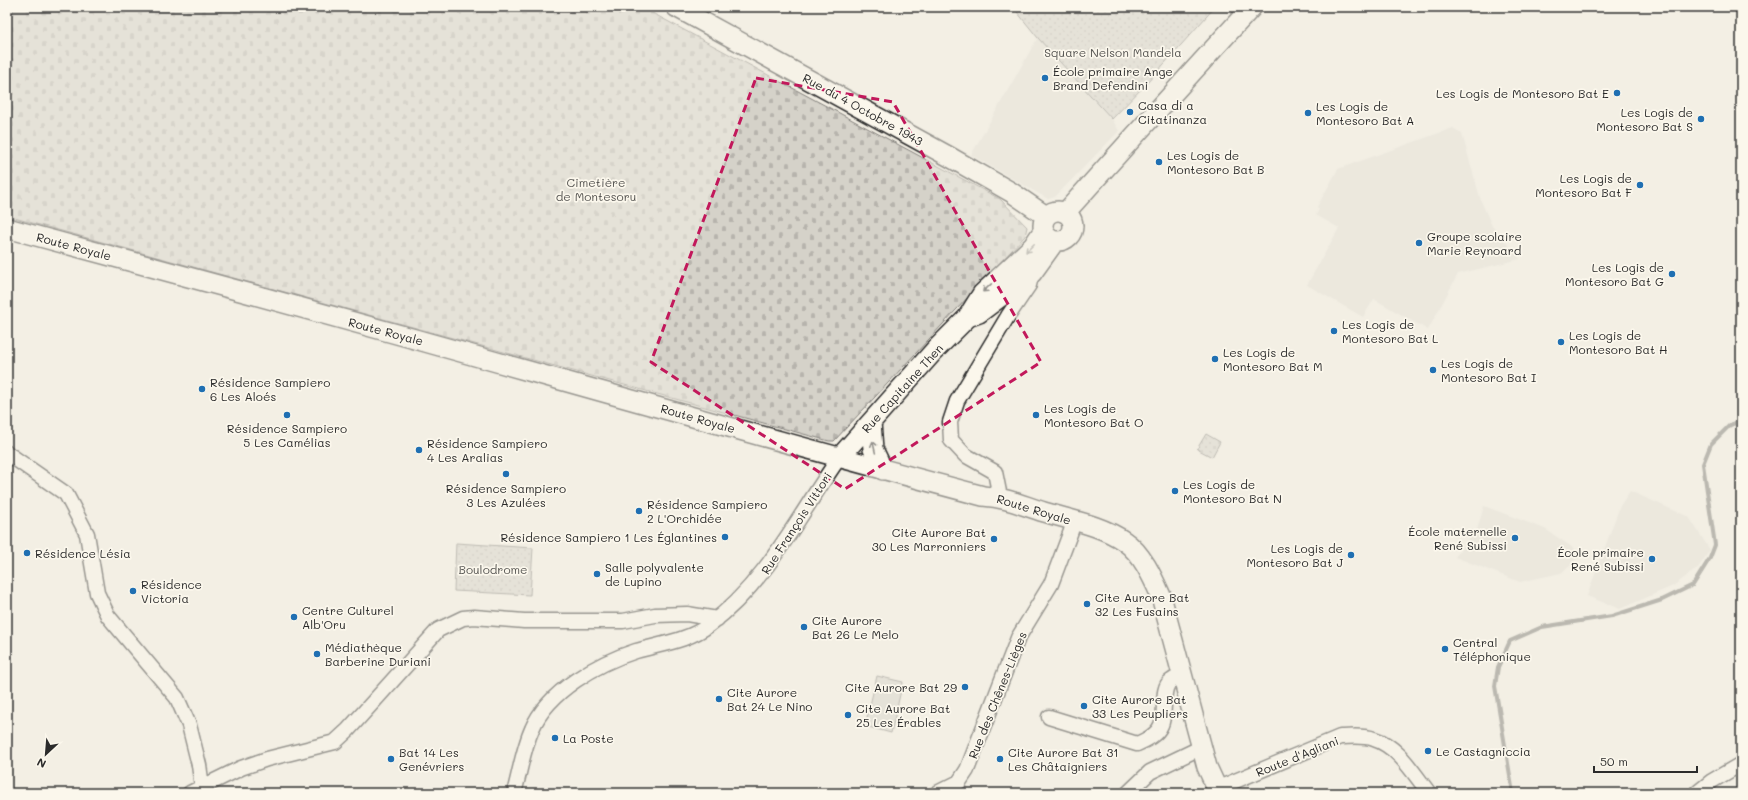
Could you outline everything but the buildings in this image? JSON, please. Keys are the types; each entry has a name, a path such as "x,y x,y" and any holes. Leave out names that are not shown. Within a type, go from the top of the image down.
{"main road":[{"name":"Rue du 4 Octobre 1943","path":"676,7 1011,192 1048,229"},
{"path":"1065,213 1159,110 1180,84 1252,7"},
{"path":"1055,211 1065,213 1072,221 1072,231 1065,239 1048,229 1055,211"},
{"name":"Route Royale","path":"7,228 381,329 883,470 983,496 1000,497 1103,530 1125,541 1152,574 1161,596 1207,767 1218,791"},
{"name":"Rue Capitaine Then","path":"839,458 934,351 967,318 982,294 1033,246 1048,229"},
{"name":"Rue Capitaine Then","path":"967,318 979,313 1032,273 1048,229"},
{"path":"871,422 873,449 883,470"}],"street":[{"path":"1008,316 1011,290 1010,285 1014,264"},
{"path":"1000,497 995,472 964,455 951,440 950,422 957,401 1008,316 1029,285 1032,273"},
{"path":"7,453 66,494 87,534 97,593 108,616 177,698 189,725 199,765 199,791 241,768 267,759 335,742 348,730 438,630 463,618 474,617 524,621 623,621 655,615 687,614 717,619"},
{"name":"Rue François Vittori","path":"514,793 531,730 541,712 560,693 600,665 635,652 683,639 708,626 717,619 759,578 774,559 839,458"},
{"name":"Rue des Chênes-Lièges","path":"937,793 959,782 967,770 1018,638 1051,584 1071,531 1073,521"},
{"path":"1049,717 1137,744 1150,738 1161,726 1165,710 1165,690 1170,681 1182,676"},
{"name":"Route d'Agliani","path":"1218,791 1340,737 1361,736 1375,739 1391,747 1429,793"},
{"path":"1128,793 1150,772 1202,747"},
{"path":"1698,793 1712,782 1741,764"}],"highlighted area":[{"path":"756,78 893,102 1041,362 845,489 651,362"}],"shaded area":[{"name":"École primaire Ange Brand Defendini","path":"1038,37 1112,119 1119,131 1055,197 1048,199 971,155"},
{"name":"Groupe scolaire Marie Reynoard","path":"1453,128 1462,134 1481,201 1492,226 1520,259 1458,274 1428,330 1374,299 1363,317 1307,285 1339,228 1316,215 1319,209 1317,207 1338,169"},
{"name":"École primaire René Subissi","path":"1630,491 1689,517 1710,550 1698,568 1673,586 1620,609 1587,596 1620,506"},
{"name":"École maternelle René Subissi","path":"1484,506 1545,529 1581,553 1570,566 1561,573 1520,582 1455,557 1477,530"}],"green space":[{"name":"Cimetière de Montesoru","path":"7,7 641,7 1000,199 1027,227 1025,236 834,441 829,441 7,216"},
{"name":"Square Nelson Mandela","path":"1013,7 1215,7 1147,83 1112,119 1038,38"},
{"path":"1206,434 1220,442 1212,457 1197,449"},
{"name":"Boulodrome","path":"456,543 533,548 530,595 454,591"},
{"path":"877,676 903,682 891,733 865,726"}],"waterway":[{"path":"1513,793 1495,686 1498,667 1510,641 1542,627 1612,616 1662,600 1693,585 1710,558 1715,545 1703,464 1711,444 1730,425 1741,421"}],"place":[{"name":"École primaire Ange Brand Defendini","path":"1045,78"},
{"name":"Les Logis de Montesoro Bat E","path":"1617,93"},
{"name":"Casa di a Citatinanza","path":"1130,112"},
{"name":"Les Logis de Montesoro Bat A","path":"1308,113"},
{"name":"Les Logis de Montesoro Bat S","path":"1701,119"},
{"name":"Les Logis de Montesoro Bat B","path":"1159,162"},
{"name":"Les Logis de Montesoro Bat F","path":"1640,185"},
{"name":"Groupe scolaire Marie Reynoard","path":"1419,243"},
{"name":"Les Logis de Montesoro Bat G","path":"1672,274"},
{"name":"Les Logis de Montesoro Bat L","path":"1334,331"},
{"name":"Les Logis de Montesoro Bat H","path":"1561,342"},
{"name":"Les Logis de Montesoro Bat M","path":"1215,359"},
{"name":"Les Logis de Montesoro Bat I","path":"1433,370"},
{"name":"Résidence Sampiero 6 Les Aloés","path":"202,389"},
{"name":"Résidence Sampiero 5 Les Camélias","path":"287,415"},
{"name":"Les Logis de Montesoro Bat O","path":"1036,415"},
{"name":"Résidence Sampiero 4 Les Aralias","path":"419,450"},
{"name":"Résidence Sampiero 3 Les Azulées","path":"506,474"},
{"name":"Les Logis de Montesoro Bat N","path":"1175,491"},
{"name":"Résidence Sampiero 2 L'Orchidée","path":"639,511"},
{"name":"Résidence Sampiero 1 Les Églantines","path":"725,537"},
{"name":"École maternelle René Subissi","path":"1515,538"},
{"name":"Cite Aurore Bat 30 Les Marronniers","path":"994,539"},
{"name":"Résidence Lésia","path":"27,553"},
{"name":"Les Logis de Montesoro Bat J","path":"1351,555"},
{"name":"École primaire René Subissi","path":"1652,559"},
{"name":"Salle polyvalente de Lupino","path":"597,574"},
{"name":"Résidence Victoria","path":"133,591"},
{"name":"Cite Aurore Bat 32 Les Fusains","path":"1087,604"},
{"name":"Centre Culturel Alb'Oru","path":"294,617"},
{"name":"Cite Aurore Bat 26 Le Melo","path":"804,627"},
{"name":"Central Téléphonique","path":"1445,649"},
{"name":"Médiathèque Barberine Duriani","path":"317,654"},
{"name":"Cite Aurore Bat 29","path":"965,687"},
{"name":"Cite Aurore Bat 24 Le Nino","path":"719,699"},
{"name":"Cite Aurore Bat 33 Les Peupliers","path":"1084,706"},
{"name":"Cite Aurore Bat 25 Les Érables","path":"848,715"},
{"name":"La Poste","path":"555,738"},
{"name":"Le Castagniccia","path":"1428,751"},
{"name":"Bat 14 Les Genévriers","path":"391,759"},
{"name":"Cite Aurore Bat 31 Les Châtaigniers","path":"1000,759"}]}
